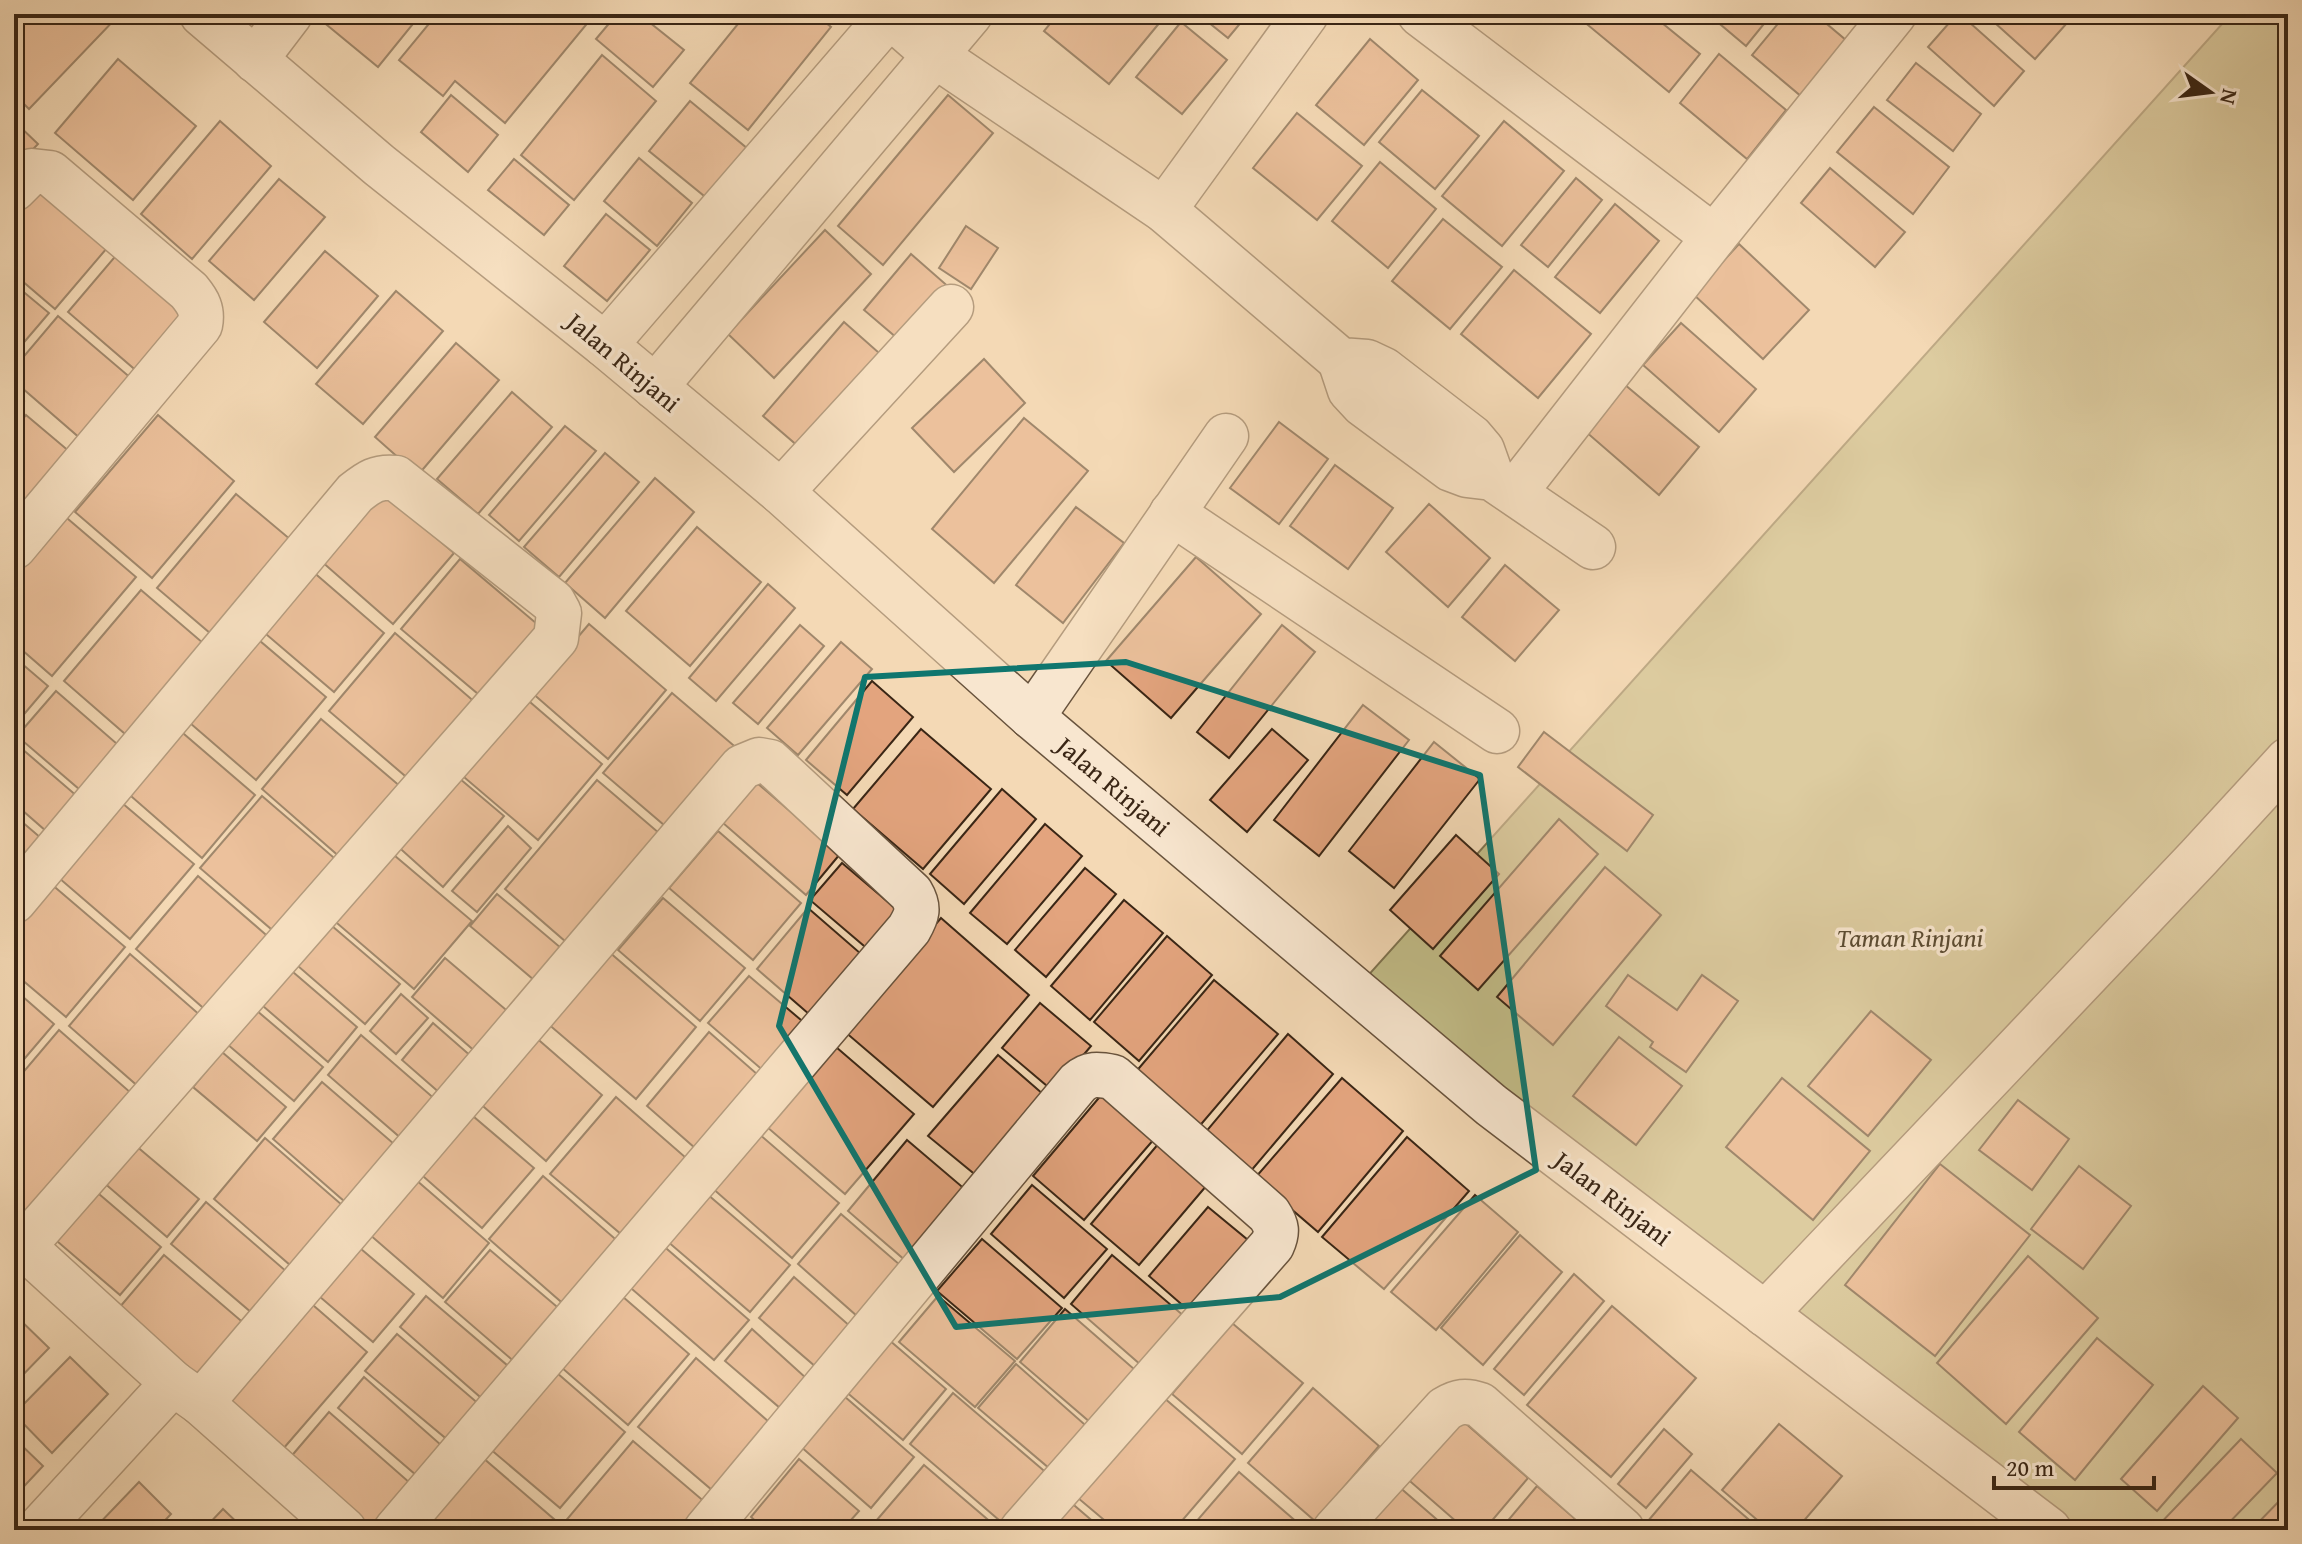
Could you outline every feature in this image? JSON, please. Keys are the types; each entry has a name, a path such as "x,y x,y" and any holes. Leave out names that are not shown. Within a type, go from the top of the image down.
{"street":[{"name":"Jalan Rinjani","path":"202,14 379,165 605,345 781,492 1032,717 1491,1105 2049,1530"},
{"path":"255,60 290,14"},
{"path":"605,345 889,14 936,56 1164,210 1340,360 1367,362 1384,370 1471,437 1504,485 1593,547"},
{"path":"655,387 970,14"},
{"path":"1164,210 1306,14"},
{"path":"1420,14 1714,237"},
{"path":"1504,485 1714,237 1894,14"},
{"path":"14,189 32,171 50,173 189,291 202,314 200,325 14,547"},
{"path":"781,492 951,307"},
{"path":"1032,717 1226,436"},
{"path":"14,901 355,493 380,476 396,478 553,602 559,613 556,638 17,1248 344,1530"},
{"path":"1172,513 1497,731"},
{"path":"38,1530 187,1393 742,767 759,760 770,762 911,893 918,904 917,916 396,1530"},
{"path":"1765,1314 2288,760"},
{"path":"706,1530 1078,1083 1087,1075 1101,1074 1113,1077 1269,1214 1276,1224 1277,1235 1272,1245 1022,1530"},
{"path":"1335,1530 1445,1409 1456,1402 1468,1401 1480,1405 1622,1530"}],"highlighted area":[{"path":"1126,662 1480,775 1536,1170 1280,1297 956,1327 779,1026 865,677"}],"green space":[{"name":"Taman Rinjani","path":"2231,14 2288,14 2288,1530 2067,1530 1355,990"}],"building":[{"path":"14,14 120,14 29,109 14,94"},
{"path":"317,14 421,14 378,67"},
{"path":"437,14 595,14 505,123 455,81 443,96 399,60"},
{"path":"617,14 639,14 684,50 653,87 596,39"},
{"path":"746,14 815,14 831,27 748,130 690,83"},
{"path":"1058,14 1153,14 1161,21 1109,84 1044,31"},
{"path":"1198,14 1248,14 1228,38"},
{"path":"1589,14 1651,14 1700,54 1669,92 1583,21"},
{"path":"1718,14 1772,14 1746,46 1714,19"},
{"path":"1786,14 1815,14 1847,41 1802,97 1752,55"},
{"path":"1957,14 2024,71 1994,106 1928,47"},
{"path":"1985,14 2075,14 2035,59"},
{"path":"1181,22 1227,60 1182,114 1136,77"},
{"path":"1370,39 1418,80 1364,145 1316,105"},
{"path":"1719,54 1786,110 1747,159 1680,103"},
{"path":"602,55 656,101 574,200 521,155"},
{"path":"118,59 196,126 133,200 55,133"},
{"path":"1916,63 1981,114 1953,151 1887,100"},
{"path":"1422,90 1479,136 1435,189 1379,142"},
{"path":"451,95 498,135 468,172 421,132"},
{"path":"948,95 993,133 883,265 838,226"},
{"path":"690,101 754,154 714,204 649,151"},
{"path":"1874,107 1949,167 1913,214 1837,152"},
{"path":"1297,113 1362,166 1317,220 1253,168"},
{"path":"14,121 38,144 14,169"},
{"path":"220,121 271,166 192,259 141,214"},
{"path":"1504,121 1564,171 1502,246 1442,196"},
{"path":"639,158 692,203 657,246 604,201"},
{"path":"514,159 569,205 544,235 488,190"},
{"path":"1380,162 1436,209 1388,268 1332,221"},
{"path":"1830,168 1905,232 1875,267 1801,203"},
{"path":"1576,178 1602,200 1548,267 1521,245"},
{"path":"279,179 325,217 254,300 209,261"},
{"path":"36,187 107,248 55,309 14,274 14,214"},
{"path":"1615,204 1659,241 1600,313 1555,277"},
{"path":"606,214 650,250 607,301 564,266"},
{"path":"1443,219 1502,267 1450,329 1392,281"},
{"path":"966,226 998,248 971,289 939,268"},
{"path":"825,230 871,274 774,378 728,334"},
{"path":"1739,244 1809,310 1763,359 1693,294"},
{"path":"325,251 378,296 317,368 264,322"},
{"path":"119,252 190,314 139,373 68,312"},
{"path":"911,254 951,289 904,344 864,310"},
{"path":"1514,270 1591,334 1538,398 1461,334"},
{"path":"14,284 49,313 14,354"},
{"path":"396,291 443,331 363,424 316,384"},
{"path":"58,316 132,379 81,439 14,381 14,368"},
{"path":"844,322 887,360 806,453 763,416"},
{"path":"1681,323 1756,389 1719,432 1643,365"},
{"path":"456,343 499,380 418,475 375,437"},
{"path":"984,359 1025,403 954,472 912,428"},
{"path":"1624,384 1699,447 1659,495 1585,431"},
{"path":"14,392 24,401 14,413"},
{"path":"512,392 552,427 478,514 437,479"},
{"path":"26,415 70,452 14,516 14,429"},
{"path":"158,415 234,481 152,578 75,512"},
{"path":"1024,418 1088,471 994,583 932,529"},
{"path":"1279,422 1328,459 1279,524 1230,488"},
{"path":"565,426 596,451 519,541 489,515"},
{"path":"605,453 639,482 559,577 524,547"},
{"path":"1335,465 1393,508 1348,569 1290,526"},
{"path":"655,478 694,512 605,618 565,583"},
{"path":"381,491 454,553 393,624 321,561"},
{"path":"236,494 297,545 217,639 157,588"},
{"path":"1429,504 1490,558 1448,607 1386,552"},
{"path":"1076,507 1124,543 1063,623 1016,585"},
{"path":"61,513 136,577 52,676 14,643 14,568"},
{"path":"697,527 761,582 690,666 626,611"},
{"path":"1196,557 1261,614 1171,718 1106,661"},
{"path":"460,559 543,629 484,699 401,629"},
{"path":"1505,565 1559,610 1515,661 1462,617"},
{"path":"311,570 384,633 334,692 260,629"},
{"path":"768,584 795,608 716,701 689,678"},
{"path":"141,590 210,649 132,740 64,681"},
{"path":"589,624 666,690 608,759 531,692"},
{"path":"800,625 824,646 758,724 733,703"},
{"path":"1282,625 1315,652 1229,758 1197,732"},
{"path":"395,633 477,704 411,781 329,711"},
{"path":"253,635 326,697 256,780 183,717"},
{"path":"841,642 872,669 798,755 767,728"},
{"path":"14,657 48,686 14,726"},
{"path":"872,681 913,717 847,795 806,760"},
{"path":"56,691 124,750 86,795 17,736"},
{"path":"672,693 739,750 671,831 603,773"},
{"path":"523,696 602,764 538,840 458,772"},
{"path":"1363,705 1409,740 1319,856 1274,820"},
{"path":"321,719 401,787 341,858 262,789"},
{"path":"177,728 255,795 202,858 124,790"},
{"path":"921,729 991,789 923,869 853,809"},
{"path":"1272,729 1308,760 1247,832 1210,800"},
{"path":"1544,732 1653,815 1627,851 1518,767"},
{"path":"14,742 85,803 54,838 14,803"},
{"path":"1434,742 1480,779 1394,888 1349,851"},
{"path":"453,773 504,816 443,887 394,843"},
{"path":"597,780 666,839 573,948 505,889"},
{"path":"757,783 840,854 806,895 723,823"},
{"path":"1002,789 1036,819 964,904 930,874"},
{"path":"262,796 340,863 278,935 200,868"},
{"path":"115,797 194,864 130,939 52,872"},
{"path":"14,815 48,844 14,883"},
{"path":"1559,819 1598,854 1478,990 1440,956"},
{"path":"1045,824 1082,856 1007,944 970,913"},
{"path":"508,826 531,848 477,912 452,891"},
{"path":"718,831 801,903 753,960 669,888"},
{"path":"1456,835 1499,874 1433,949 1390,910"},
{"path":"388,850 472,921 414,989 331,918"},
{"path":"842,863 901,913 870,951 810,900"},
{"path":"1605,867 1661,915 1553,1045 1497,997"},
{"path":"1085,868 1116,894 1046,977 1015,950"},
{"path":"198,876 272,940 209,1013 136,949"},
{"path":"43,877 125,947 66,1017 14,973 14,911"},
{"path":"497,894 561,948 534,980 470,926"},
{"path":"663,898 745,968 700,1021 618,950"},
{"path":"1124,900 1163,933 1090,1020 1051,986"},
{"path":"808,908 868,960 817,1021 757,969"},
{"path":"941,918 1029,995 933,1107 844,1031"},
{"path":"325,920 400,984 365,1024 291,960"},
{"path":"1167,936 1212,975 1139,1061 1094,1022"},
{"path":"608,951 696,1027 636,1099 547,1023"},
{"path":"130,954 201,1016 140,1088 69,1026"},
{"path":"445,958 518,1020 484,1059 412,997"},
{"path":"286,966 357,1027 328,1062 256,1000"},
{"path":"1628,975 1677,1010 1702,975 1738,1001 1686,1072 1650,1047 1653,1042 1606,1006"},
{"path":"749,976 814,1031 773,1079 708,1023"},
{"path":"1214,980 1278,1034 1197,1129 1134,1074"},
{"path":"14,989 54,1024 14,1071"},
{"path":"401,994 428,1018 396,1054 370,1031"},
{"path":"1040,1003 1091,1046 1053,1091 1002,1048"},
{"path":"256,1010 323,1067 294,1101 227,1044"},
{"path":"1871,1011 1931,1060 1868,1136 1808,1086"},
{"path":"433,1023 480,1064 449,1101 402,1060"},
{"path":"59,1030 131,1093 28,1214 14,1203 14,1083"},
{"path":"709,1032 766,1082 703,1155 647,1106"},
{"path":"1288,1034 1333,1074 1250,1172 1204,1134"},
{"path":"361,1035 444,1107 410,1146 328,1075"},
{"path":"533,1035 602,1095 546,1161 477,1101"},
{"path":"1619,1037 1682,1086 1636,1145 1573,1096"},
{"path":"836,1047 914,1114 845,1194 767,1127"},
{"path":"222,1052 286,1107 257,1141 193,1087"},
{"path":"998,1055 1051,1101 983,1181 928,1136"},
{"path":"1342,1078 1403,1131 1318,1232 1255,1178"},
{"path":"1782,1078 1870,1151 1813,1220 1726,1147"},
{"path":"322,1082 401,1150 352,1208 273,1139"},
{"path":"1103,1093 1155,1138 1084,1220 1033,1176"},
{"path":"616,1097 693,1164 628,1240 550,1174"},
{"path":"2018,1100 2069,1139 2032,1190 1979,1150"},
{"path":"467,1111 534,1168 482,1228 416,1170"},
{"path":"758,1133 839,1203 792,1258 711,1187"},
{"path":"1407,1137 1469,1191 1384,1289 1322,1237"},
{"path":"265,1138 342,1205 290,1265 214,1199"},
{"path":"907,1140 967,1191 906,1261 848,1211"},
{"path":"1159,1143 1207,1185 1139,1265 1091,1224"},
{"path":"135,1145 199,1199 167,1237 103,1182"},
{"path":"1940,1164 2030,1235 1935,1356 1845,1285"},
{"path":"2079,1166 2131,1206 2083,1269 2031,1229"},
{"path":"408,1173 489,1243 443,1298 362,1228"},
{"path":"543,1176 621,1244 567,1307 489,1239"},
{"path":"1032,1185 1107,1249 1064,1298 991,1234"},
{"path":"92,1188 161,1247 120,1295 51,1236"},
{"path":"707,1194 790,1265 750,1312 667,1241"},
{"path":"1475,1195 1518,1232 1436,1330 1391,1292"},
{"path":"206,1202 287,1272 252,1313 171,1244"},
{"path":"1208,1207 1254,1245 1195,1316 1149,1276"},
{"path":"841,1214 900,1265 857,1316 798,1264"},
{"path":"1520,1235 1562,1272 1483,1365 1441,1328"},
{"path":"982,1239 1062,1308 1017,1359 937,1291"},
{"path":"354,1243 414,1294 373,1342 313,1291"},
{"path":"660,1243 749,1320 714,1360 625,1283"},
{"path":"490,1250 562,1311 517,1364 445,1302"},
{"path":"164,1255 246,1325 201,1379 119,1308"},
{"path":"1112,1255 1191,1322 1149,1372 1071,1304"},
{"path":"2028,1256 2098,1318 2006,1424 1937,1363"},
{"path":"1574,1274 1604,1301 1524,1395 1494,1369"},
{"path":"794,1277 851,1327 816,1367 759,1318"},
{"path":"615,1290 689,1354 628,1425 554,1361"},
{"path":"426,1296 514,1371 487,1403 400,1327"},
{"path":"938,1296 1015,1361 975,1407 899,1342"},
{"path":"306,1299 367,1352 283,1449 222,1397"},
{"path":"1612,1306 1696,1378 1611,1477 1527,1405"},
{"path":"1065,1309 1142,1376 1098,1429 1020,1362"},
{"path":"14,1314 49,1348 14,1384"},
{"path":"1232,1323 1303,1383 1242,1454 1172,1394"},
{"path":"752,1329 806,1378 780,1408 725,1361"},
{"path":"881,1333 946,1389 903,1440 838,1385"},
{"path":"397,1334 480,1405 449,1441 365,1371"},
{"path":"2097,1338 2153,1385 2075,1480 2019,1432"},
{"path":"70,1357 108,1394 52,1453 14,1414"},
{"path":"696,1358 777,1429 719,1496 638,1427"},
{"path":"1016,1364 1092,1431 1056,1474 978,1408"},
{"path":"549,1366 625,1432 560,1508 483,1443"},
{"path":"364,1377 441,1445 416,1475 338,1408"},
{"path":"2203,1386 2238,1418 2157,1511 2121,1479"},
{"path":"1313,1388 1379,1446 1315,1521 1248,1463"},
{"path":"953,1393 1049,1475 1006,1526 910,1444"},
{"path":"844,1396 914,1457 871,1508 800,1446"},
{"path":"1163,1397 1235,1459 1174,1530 1116,1530 1078,1498"},
{"path":"329,1412 410,1483 370,1529 289,1459"},
{"path":"1456,1415 1528,1478 1484,1530 1466,1530 1404,1476"},
{"path":"1779,1424 1842,1476 1796,1530 1769,1530 1722,1490"},
{"path":"1664,1429 1692,1454 1646,1508 1618,1484"},
{"path":"14,1438 43,1466 16,1495 14,1492"},
{"path":"2241,1439 2277,1473 2222,1530 2154,1530"},
{"path":"633,1441 713,1509 695,1530 558,1530"},
{"path":"475,1451 555,1520 547,1530 407,1530"},
{"path":"799,1459 859,1511 842,1530 766,1530 751,1517"},
{"path":"924,1465 1000,1530 886,1530 876,1521"},
{"path":"1691,1470 1761,1530 1658,1530 1648,1521"},
{"path":"1239,1472 1306,1530 1189,1530"},
{"path":"139,1482 171,1514 156,1530 93,1530"},
{"path":"1397,1485 1449,1530 1359,1530"},
{"path":"1537,1486 1588,1530 1500,1530"},
{"path":"2288,1492 2288,1530 2251,1530"},
{"path":"1068,1500 1103,1530 1043,1530"},
{"path":"223,1509 245,1530 203,1530"},
{"path":"742,1519 755,1530 732,1530"}]}
